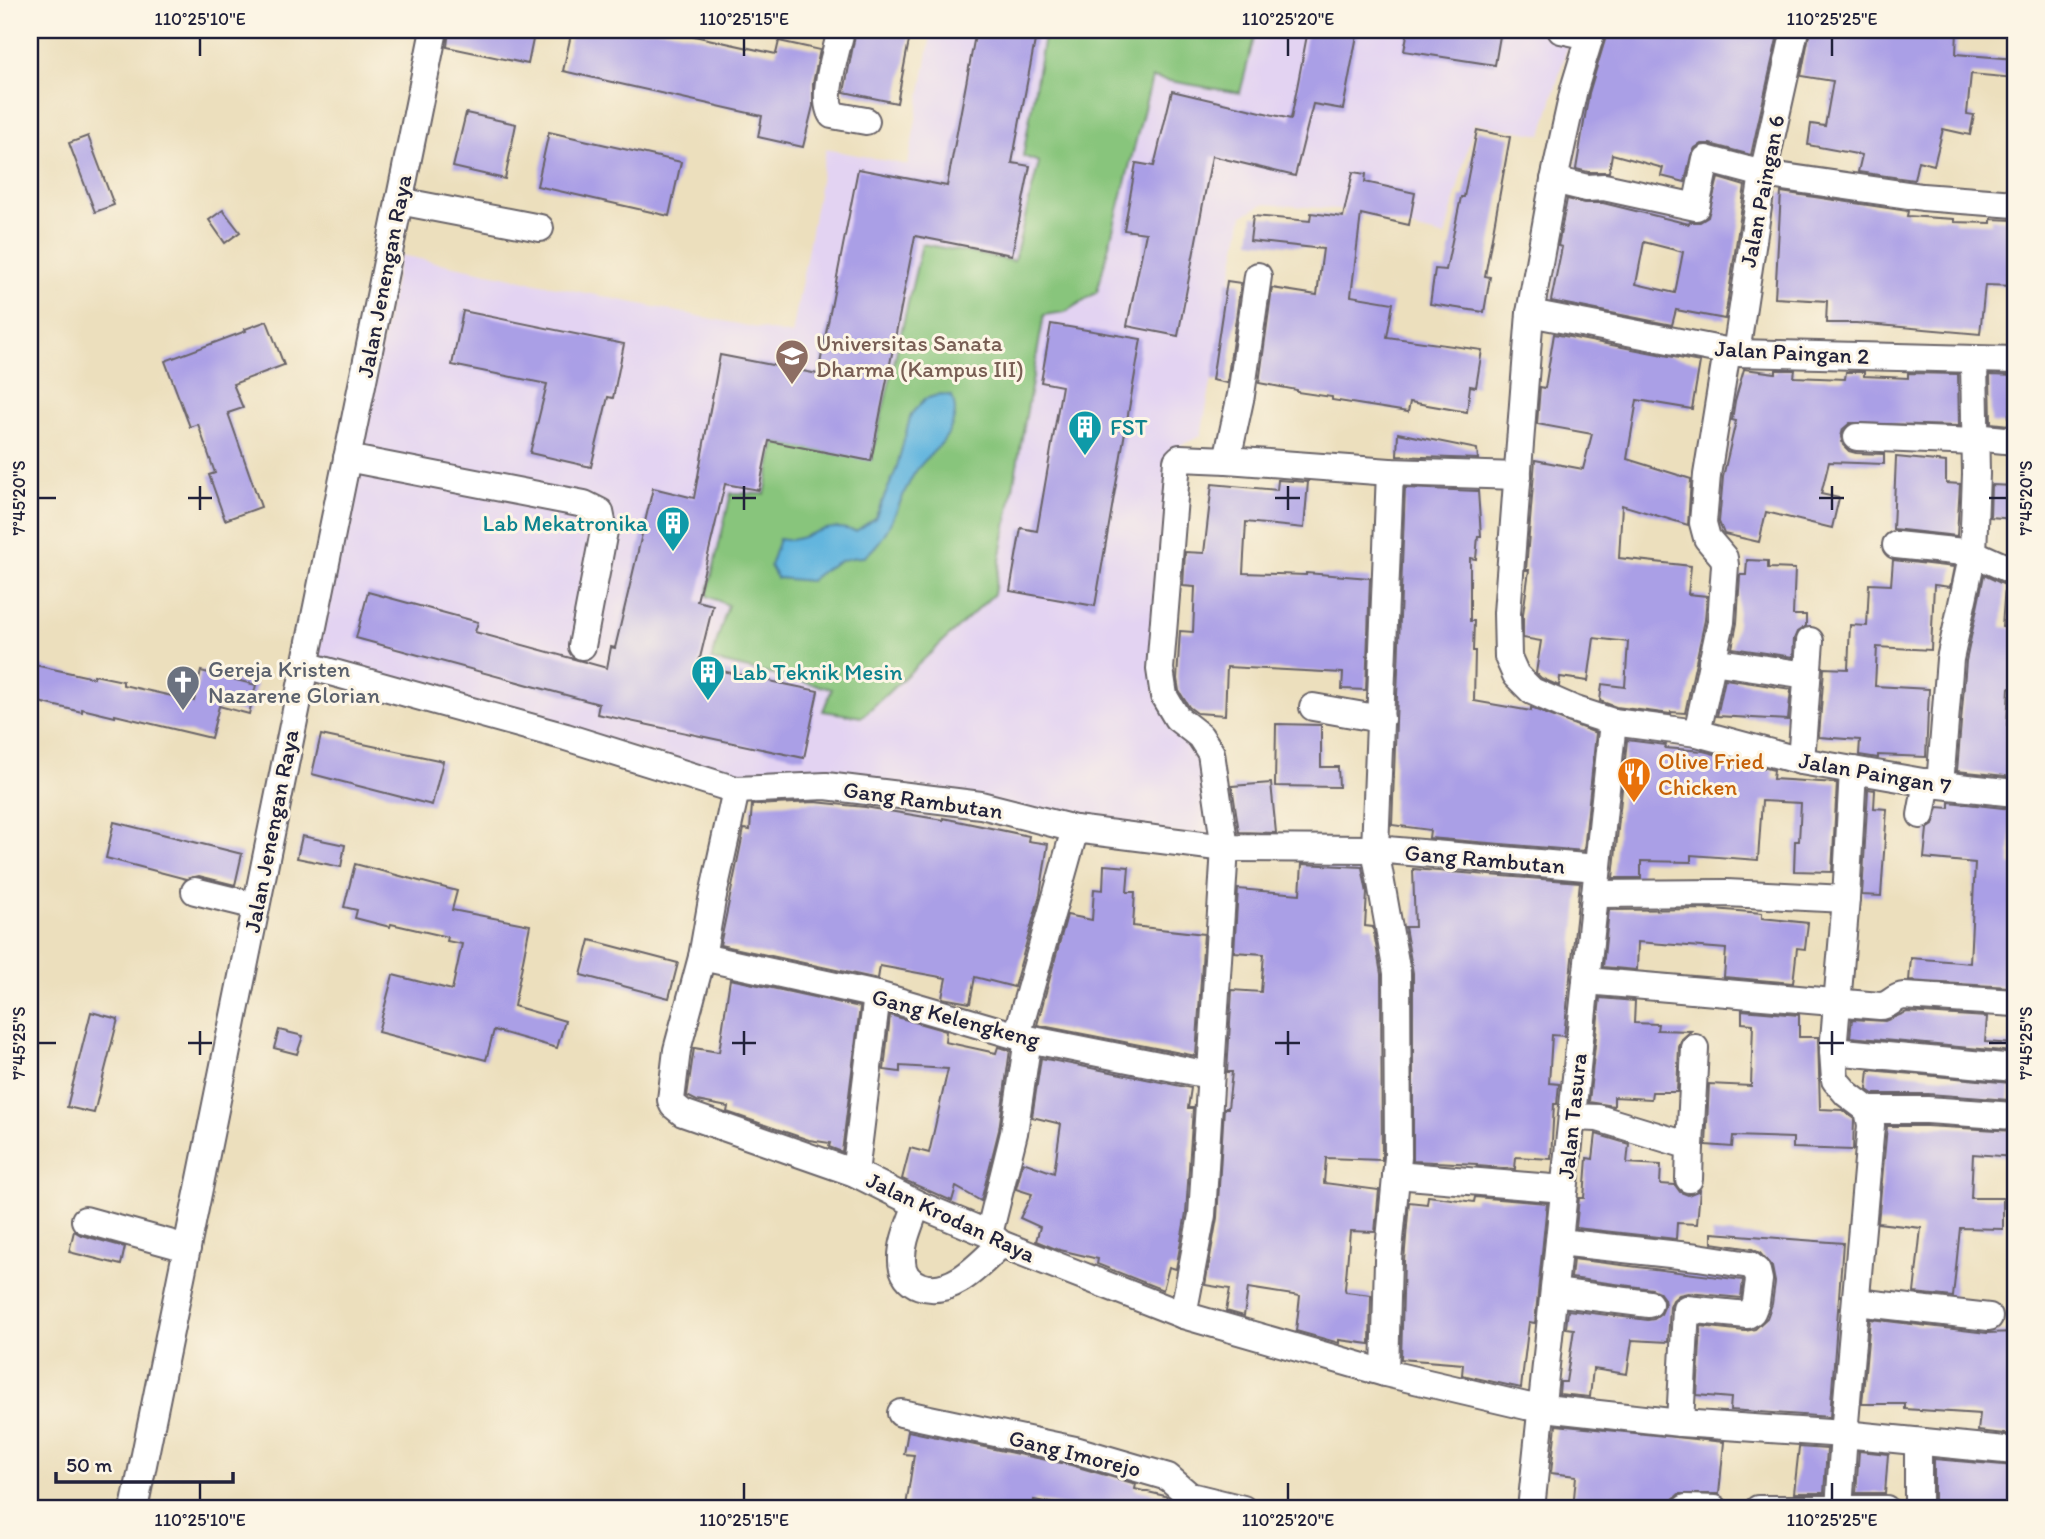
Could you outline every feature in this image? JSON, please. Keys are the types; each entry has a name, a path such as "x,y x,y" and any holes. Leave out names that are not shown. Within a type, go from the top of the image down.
{"street":[{"name":"Jalan Jenengan Raya","path":"134,1509 434,30"},
{"path":"841,30 827,95 828,107 832,115 866,121"},
{"path":"1561,30 1591,33"},
{"name":"Jalan Paingan 6","path":"1697,733 1721,622 1725,565 1724,558 1707,538 1703,523 1707,475 1763,174 1795,30"},
{"name":"Jalan Paingan 7","path":"1591,33 1574,89 1554,180 1530,313 1507,613 1508,657 1516,676 1532,691 1573,709 1613,722 1697,733 1801,761 1853,771 2015,793"},
{"path":"1554,180 1587,188 1604,187 1696,207 1705,160 1763,174 1922,197 2015,205"},
{"path":"399,201 540,228"},
{"path":"1227,460 1241,395 1258,276"},
{"name":"Jalan Paingan 2","path":"1530,313 1731,352 2015,360"},
{"path":"1921,815 1934,784 1950,659 1973,553 1976,474 1974,360"},
{"path":"1857,437 2015,441"},
{"path":"347,458 584,504 600,512 604,531 582,646"},
{"path":"1183,1315 1202,1215 1225,848 1211,753 1200,736 1177,718 1164,696 1160,669 1177,461 1180,458 1227,460 1390,472 1518,477"},
{"path":"1385,1373 1388,1260 1396,1175 1397,973 1375,849 1390,472"},
{"path":"1896,545 1973,553 2015,572"},
{"path":"1801,761 1810,641"},
{"path":"1712,661 1807,676"},
{"name":"Gang Rambutan","path":"305,665 566,737 736,790 826,786 981,805 1075,829 1225,848 1375,849 1596,881 1726,893 1846,899"},
{"path":"1314,707 1381,719"},
{"name":"Jalan Tasura","path":"1531,1509 1613,722"},
{"path":"1853,771 1846,899 1833,1051 1835,1080 1847,1094 1868,1110 1927,1110 2014,1116"},
{"name":"Jalan Krodan Raya","path":"736,790 702,957 677,1050 671,1096 673,1105 683,1113 855,1173 995,1239 1183,1315 1385,1373 1541,1410 1844,1434 2015,1451"},
{"path":"917,1204 902,1247 905,1275 913,1283 927,1288 946,1287 974,1270 995,1239 1014,1133 1023,1037 1075,829"},
{"path":"195,891 256,906"},
{"name":"Gang Kelengkeng","path":"702,957 877,995 1023,1037 1209,1075"},
{"path":"1586,981 1885,1006 1893,999 1904,996 2015,1003"},
{"path":"855,1173 877,995"},
{"path":"1689,1179 1695,1048"},
{"path":"1833,1051 2015,1068"},
{"path":"1839,1509 1871,1125 1868,1110"},
{"path":"1572,1117 1598,1118 1690,1146"},
{"path":"1396,1175 1564,1189"},
{"path":"85,1220 187,1248"},
{"path":"1559,1242 1712,1259 1751,1265 1757,1271 1759,1280 1756,1302 1752,1312 1747,1315 1686,1310 1680,1423"},
{"path":"1553,1292 1649,1304"},
{"path":"1856,1302 1989,1317"},
{"name":"Gang Imorejo","path":"901,1413 1075,1450 1168,1477 1190,1496 1243,1509"},
{"path":"1918,1443 1918,1509"},
{"path":"1686,1508 1714,1509"},
{"path":"1758,1509 1886,1509"}],"shaded area":[{"name":"Universitas Sanata Dharma (Kampus III)","path":"932,30 1572,30 1542,135 1474,123 1445,237 1339,209 1263,204 1243,215 1201,436 1172,449 1154,693 1201,752 1217,838 737,777 317,658 400,255 792,335 826,149 908,165"}],"green space":[{"path":"1073,30 1256,30 1240,93 1152,78 1097,292 1065,312 1044,315 994,594 862,717 823,711 832,689 711,660 728,605 707,596 731,493 765,494 775,442 871,460 922,244 1014,261 1039,162 1023,156 1045,31 1071,35"}],"water":[{"path":"941,394 952,396 955,408 948,434 914,474 888,529 873,548 864,557 835,563 810,581 777,578 770,566 779,539 794,539 827,529 856,531 875,518 896,470 911,414 925,399"}],"building":[{"path":"449,30 535,30 528,64 447,47"},
{"path":"572,30 667,30 776,54 779,41 820,50 813,83 813,106 803,147 758,137 762,116 563,71"},
{"path":"856,30 911,30 897,103 844,92"},
{"path":"976,30 1037,30 1012,163 1030,166 1012,255 915,236 871,461 769,441 759,490 725,484 697,601 713,605 698,666 818,691 804,758 597,714 599,704 356,638 368,592 478,622 475,632 607,668 611,647 615,648 653,488 694,498 720,355 818,374 858,169 947,186"},
{"path":"1308,30 1358,30 1343,109 1313,104 1295,176 1212,156 1178,336 1127,326 1146,233 1124,230 1136,163 1154,166 1172,91 1291,119"},
{"path":"1408,30 1501,30 1495,65 1404,51"},
{"path":"1608,30 1779,30 1751,155 1701,144 1691,155 1685,182 1661,176 1663,168 1612,154 1609,172 1576,169 1589,93"},
{"path":"1810,30 1957,30 1956,54 2015,59 2015,78 1971,74 1967,114 1974,115 1970,135 1943,129 1934,165 1918,161 1914,180 1858,172 1862,155 1808,145 1811,124 1825,126 1833,81 1801,76"},
{"path":"466,113 516,124 505,179 453,167"},
{"path":"1477,130 1510,137 1485,276 1490,277 1484,312 1430,304 1435,269 1446,270"},
{"path":"549,132 681,162 669,216 537,186"},
{"path":"88,136 114,205 95,212 69,143"},
{"path":"1353,172 1366,174 1365,182 1415,193 1409,225 1361,214 1351,296 1393,303 1387,337 1482,350 1476,387 1470,386 1467,412 1410,402 1408,412 1332,400 1332,397 1259,383 1272,288 1317,295 1323,249 1250,241 1253,216 1310,221 1311,213 1343,217"},
{"path":"1718,178 1745,186 1725,319 1676,310 1672,325 1551,301 1562,247 1558,246 1567,199 1603,203 1689,224 1708,217","holes":["1644,242 1683,252 1675,293 1636,284"]},
{"path":"1781,192 1908,211 1907,216 1954,219 1954,222 1991,223 1991,219 2015,220 2015,286 1985,285 1980,334 1856,323 1826,323 1827,301 1775,298"},
{"path":"223,210 240,232 225,243 209,220"},
{"path":"1227,281 1241,283 1227,383 1212,380"},
{"path":"463,311 624,344 613,398 608,397 591,467 530,453 547,384 452,365"},
{"path":"267,321 284,365 233,384 243,408 228,413 261,507 225,520 209,475 215,473 198,424 190,427 165,361"},
{"name":"FST","path":"1051,324 1141,339 1095,606 1010,591 1021,528 1037,531 1062,386 1041,382"},
{"path":"1554,334 1700,362 1692,409 1637,400 1627,459 1691,479 1688,525 1622,505 1619,558 1691,566 1688,594 1707,596 1705,620 1685,713 1671,714 1616,707 1600,701 1602,684 1625,687 1628,642 1594,638 1588,681 1560,677 1559,686 1536,673 1541,641 1523,638 1535,460 1583,469 1592,434 1537,424 1540,387 1545,388"},
{"path":"1744,369 1776,373 1776,370 1795,370 1794,377 1845,379 1846,372 1864,372 1864,376 1908,378 1908,373 1958,374 1959,426 1850,423 1843,429 1843,445 1856,453 1884,454 1884,464 1829,462 1821,494 1839,498 1832,528 1766,512 1759,542 1724,534 1719,522 1723,477 1736,421 1732,420 1735,401"},
{"path":"1990,375 2015,376 2015,414 2009,414 2009,425 1991,423"},
{"path":"1398,433 1477,449 1478,459 1397,456"},
{"path":"1896,457 1946,462 1946,483 1960,484 1957,536 1893,529"},
{"path":"1278,480 1308,482 1304,528 1246,522 1243,573 1306,573 1370,578 1366,690 1342,689 1343,673 1227,667 1225,715 1197,713 1189,707 1179,691 1177,679 1180,631 1193,632 1195,587 1183,586 1185,552 1204,553 1212,484 1277,490"},
{"path":"1991,485 2015,486 2015,519 1990,517"},
{"path":"1405,488 1478,491 1481,536 1478,536 1476,559 1470,558 1470,621 1474,621 1475,651 1474,701 1531,711 1531,708 1596,733 1584,851 1429,838 1430,830 1392,825"},
{"path":"1747,560 1768,561 1768,568 1795,569 1793,615 1806,615 1806,626 1797,632 1794,639 1793,657 1732,648 1737,623 1740,575 1746,575"},
{"path":"1893,560 1954,567 1950,587 1934,585 1931,650 1877,647 1875,686 1929,689 1926,757 1878,755 1878,758 1859,755 1860,740 1819,737 1824,668 1848,669 1850,625 1867,626 1869,584 1891,585"},
{"path":"1984,575 2005,585 2002,627 2015,628 2015,689 2009,688 2007,725 2015,726 2015,777 1957,771 1966,661"},
{"path":"30,664 94,678 94,675 123,681 123,685 194,701 201,671 256,685 249,714 219,706 211,738 115,715 82,709 82,712 30,700"},
{"path":"1725,679 1791,689 1788,720 1717,716"},
{"path":"1276,724 1321,725 1321,767 1338,767 1339,787 1275,786"},
{"path":"321,735 443,761 432,805 312,774"},
{"path":"1627,740 1666,745 1665,748 1703,751 1734,759 1734,764 1774,770 1773,779 1837,783 1832,872 1794,871 1801,803 1762,801 1758,860 1691,855 1691,862 1641,861 1641,878 1613,878"},
{"path":"1271,783 1276,833 1239,832 1232,786"},
{"path":"1868,789 1875,790 1874,808 1887,809 1881,896 1862,895"},
{"path":"815,802 943,818 1029,836 1028,841 1048,844 1040,895 1014,987 975,977 970,1003 942,998 946,978 880,966 878,979 720,945 744,829 750,830 752,805"},
{"path":"1949,802 2012,809 2010,865 2015,865 2015,870 2009,987 1909,981 1911,958 1970,963 1975,863 1924,858 1927,829 1933,825 1938,807 1949,808"},
{"path":"114,822 242,854 235,885 199,876 186,879 106,858"},
{"path":"302,836 345,845 341,867 297,858"},
{"path":"355,864 457,891 452,910 530,925 514,1006 565,1021 557,1048 494,1030 486,1060 378,1032 393,975 452,990 462,944 447,941 448,937 355,918 357,910 344,907"},
{"path":"1302,864 1362,867 1367,893 1365,926 1373,927 1381,974 1382,1160 1326,1158 1324,1183 1379,1190 1375,1232 1350,1231 1345,1289 1346,1292 1371,1295 1370,1344 1339,1340 1339,1343 1296,1331 1300,1296 1248,1288 1244,1316 1226,1311 1230,1289 1205,1285 1217,1218 1224,1108 1228,1108 1232,1072 1227,1072 1232,990 1261,992 1264,954 1234,952 1238,889 1300,894"},
{"path":"1104,865 1129,867 1127,892 1135,892 1133,926 1204,934 1196,1056 1037,1025 1067,915 1092,920 1094,889 1103,890"},
{"path":"1413,869 1580,882 1564,1036 1552,1035 1549,1083 1559,1084 1557,1104 1554,1104 1551,1159 1516,1157 1515,1169 1413,1161 1413,973 1405,927 1415,927"},
{"path":"1713,909 1762,913 1762,918 1808,923 1805,949 1797,948 1793,983 1724,977 1726,949 1638,942 1637,970 1603,967 1609,910"},
{"path":"590,940 678,963 669,998 581,975"},
{"path":"730,979 860,1007 842,1152 829,1147 830,1143 809,1140 727,1112 728,1107 697,1101 687,1096 694,1048 719,1052"},
{"path":"1600,998 1635,1001 1634,1023 1658,1024 1657,1030 1691,1031 1682,1039 1679,1047 1677,1092 1652,1092 1651,1099 1614,1097 1614,1106 1589,1102"},
{"path":"1742,1010 1799,1015 1799,1037 1818,1037 1820,1109 1842,1110 1854,1119 1853,1150 1793,1148 1793,1138 1733,1136 1732,1147 1706,1145 1709,1084 1751,1086 1753,1024 1742,1023"},
{"path":"91,1012 118,1019 94,1113 67,1107"},
{"path":"1907,1012 1987,1017 1985,1042 2014,1044 2013,1052 1850,1037 1852,1019 1885,1021"},
{"path":"890,1015 946,1031 945,1042 996,1053 998,1047 1010,1050 999,1130 981,1201 956,1187 952,1201 902,1179 910,1148 929,1153 948,1069 900,1066 900,1072 884,1070"},
{"path":"279,1030 303,1036 297,1054 274,1048"},
{"path":"1041,1058 1191,1088 1188,1108 1193,1108 1186,1213 1176,1269 1169,1267 1163,1290 1097,1264 1098,1259 1056,1249 1036,1241 1040,1227 1020,1218 1032,1194 1016,1189 1023,1162 1054,1173 1061,1124 1032,1117"},
{"path":"1869,1070 2011,1083 2009,1100 1928,1094 1873,1094 1867,1090"},
{"path":"1887,1126 2015,1131 2015,1157 1973,1154 1971,1198 2003,1198 2003,1229 1960,1228 1953,1297 1914,1293 1921,1228 1878,1223"},
{"path":"1596,1134 1629,1144 1627,1163 1661,1165 1660,1184 1675,1185 1680,1192 1688,1195 1700,1190 1697,1224 1677,1223 1676,1239 1576,1228 1579,1198 1584,1198 1587,1158 1593,1159"},
{"path":"1428,1196 1474,1202 1475,1197 1547,1203 1535,1323 1529,1322 1521,1388 1462,1375 1463,1364 1401,1359 1409,1202 1427,1204"},
{"path":"74,1231 125,1247 121,1265 69,1252"},
{"path":"1712,1233 1843,1243 1830,1417 1730,1410 1731,1398 1697,1395 1701,1326 1745,1331 1755,1329 1767,1318 1775,1282 1772,1267 1760,1253 1752,1249 1712,1243"},
{"path":"1573,1259 1743,1280 1741,1298 1688,1293 1679,1295 1670,1307 1668,1342 1632,1340 1627,1374 1593,1369 1590,1397 1559,1394 1560,1382 1566,1382 1574,1329 1566,1328 1568,1310 1648,1320 1661,1314 1665,1305 1659,1292 1652,1289 1571,1278"},
{"path":"1870,1319 1987,1333 2015,1332 2013,1435 1978,1431 1980,1414 1905,1409 1905,1404 1862,1404"},
{"path":"1556,1425 1724,1442 1719,1494 1679,1494 1672,1500 1671,1509 1573,1509 1576,1476 1551,1473"},
{"path":"908,1431 1071,1465 1136,1484 1135,1489 1165,1496 1182,1509 1082,1509 1034,1500 1032,1509 929,1509 906,1506 914,1455 904,1454"},
{"path":"1799,1447 1827,1449 1824,1493 1794,1493"},
{"path":"1859,1451 1888,1454 1885,1493 1856,1493"},
{"path":"1934,1459 2015,1466 2015,1509 1960,1509 1934,1505"}],"place":[{"name":"Universitas Sanata Dharma (Kampus III)","path":"792,386"},
{"name":"FST","path":"1085,457"},
{"name":"Lab Mekatronika","path":"673,553"},
{"name":"Lab Teknik Mesin","path":"708,702"},
{"name":"Gereja Kristen Nazarene Glorian","path":"183,712"},
{"name":"Olive Fried Chicken","path":"1634,804"}]}
